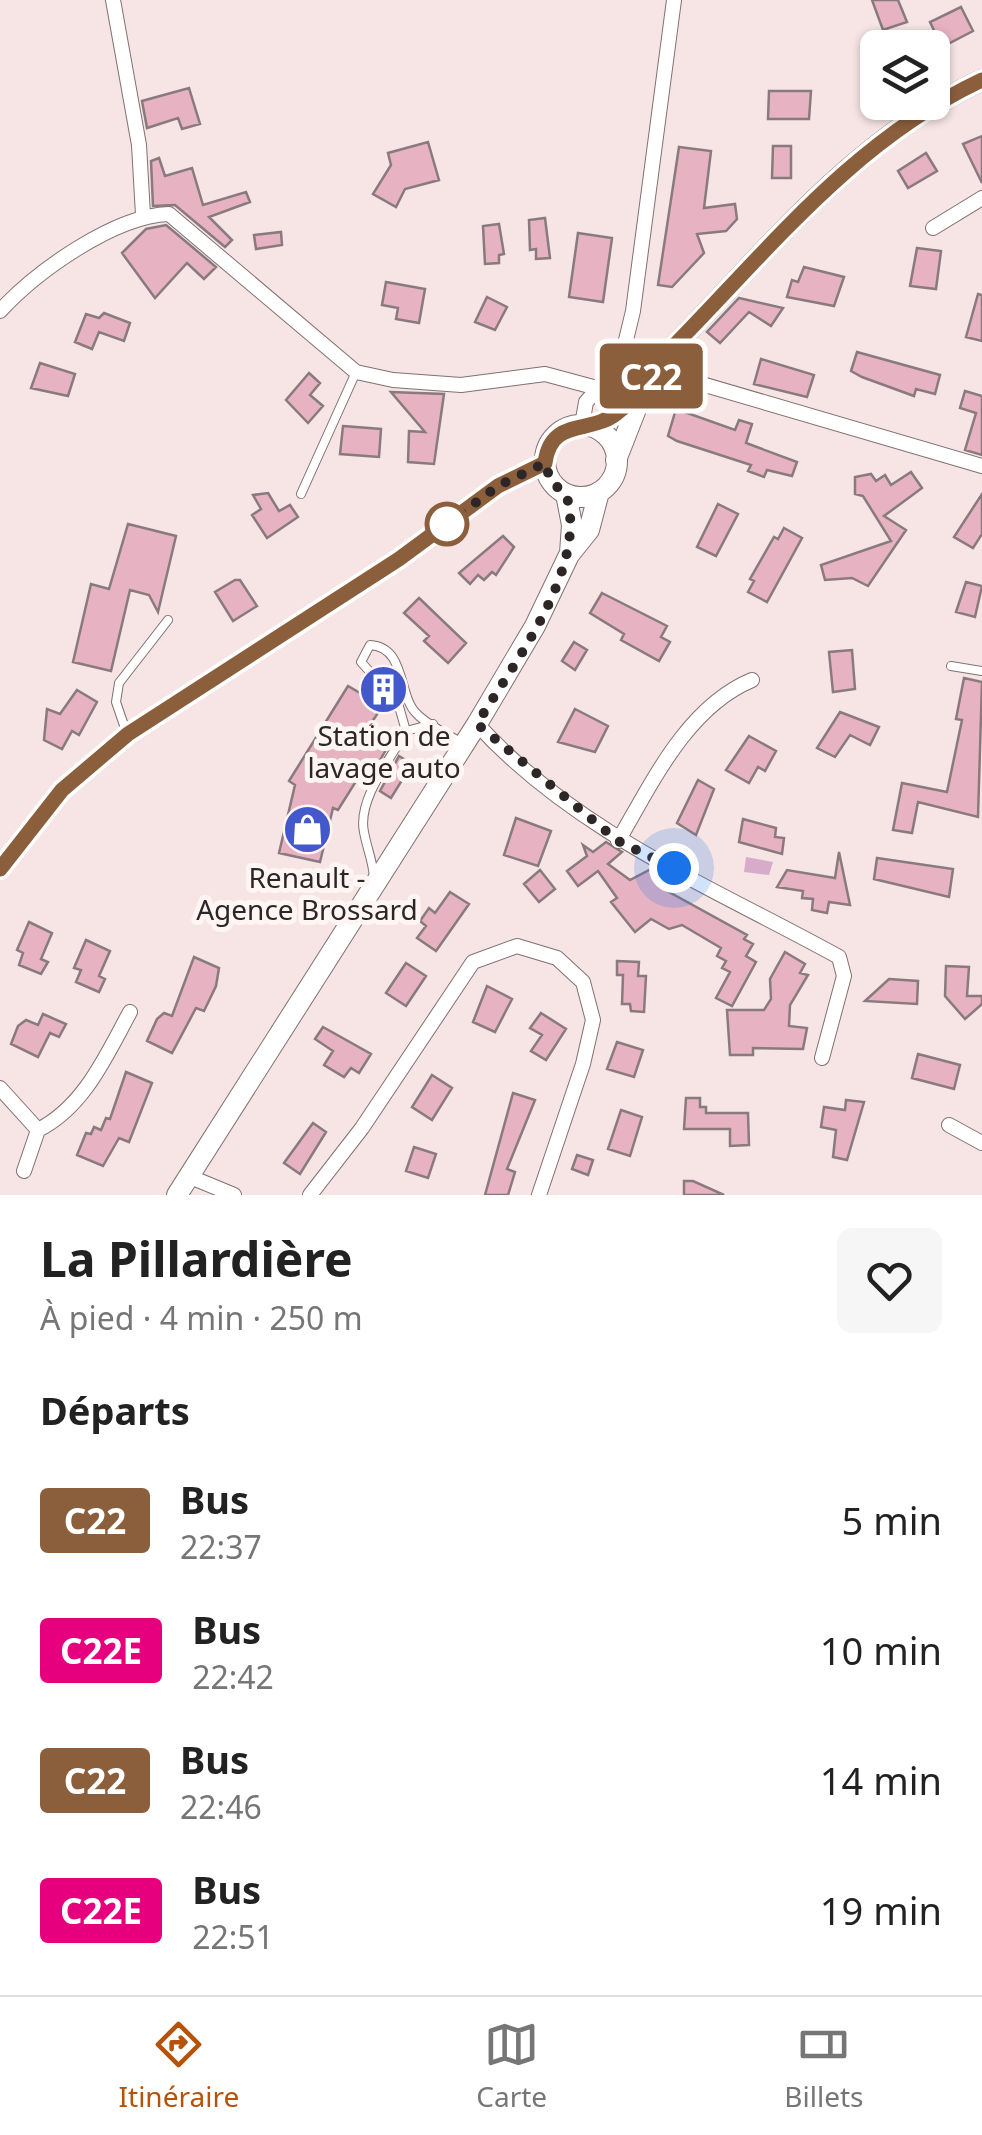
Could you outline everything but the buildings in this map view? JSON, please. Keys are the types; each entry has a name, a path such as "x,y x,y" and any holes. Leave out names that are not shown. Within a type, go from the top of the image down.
{"main road":[{"path":"599,492 566,494 551,482 545,463 551,440 560,432 617,414 834,177 906,122 982,80"},
{"path":"177,1195 477,724 535,626 570,554 589,530 599,492 612,478 650,378"},
{"path":"587,426 610,440 616,460"},
{"path":"566,494 572,525 570,554"}],"street":[{"path":"112,0 139,145 136,166 143,215"},
{"path":"587,426 586,402 620,365 633,311 674,0"},
{"path":"933,228 982,198"},
{"path":"0,311 42,271 143,215 169,214 356,372 461,385 545,374 597,388"},
{"path":"650,378 982,466"},
{"path":"0,870 62,790 128,734 399,559 498,486 545,463"},
{"path":"618,841 669,754 726,691 752,680"},
{"path":"477,724 618,841 703,881 839,956 844,976 822,1058"},
{"path":"310,1195 473,962 517,946 556,958 583,982 592,1020 584,1064 539,1195"},
{"path":"24,1171 38,1130 60,1119 97,1072 130,1012"},
{"path":"0,1088 38,1130"},
{"path":"948,1125 982,1142"},
{"path":"188,1176 234,1195"}],"lane":[{"path":"301,494 356,372"},
{"path":"128,734 116,702 119,683 168,620"},
{"path":"374,886 373,856 362,829 370,796 406,731 398,703 361,662 370,645 382,647 393,658 414,712 464,744"},
{"path":"951,666 982,671"},
{"path":"406,731 432,724"}],"shaded area":[{"path":"746,857 773,862 769,875 744,872"}],"bus line":[{"name":"C22","path":"0,869 62,790 95,758 399,559 498,486 545,463 551,440 560,432 582,425 593,427 617,414 645,386 663,357 834,177 906,122 982,80"}],"place":[{"name":"Station de lavage auto","path":"384,689"},
{"name":"Renault - Agence Brossard","path":"307,830"}],"route":[{"path":"447,524 498,486 545,463 551,482 566,494 572,525 570,554 535,626 477,724 575,810 618,841 674,868"}]}
